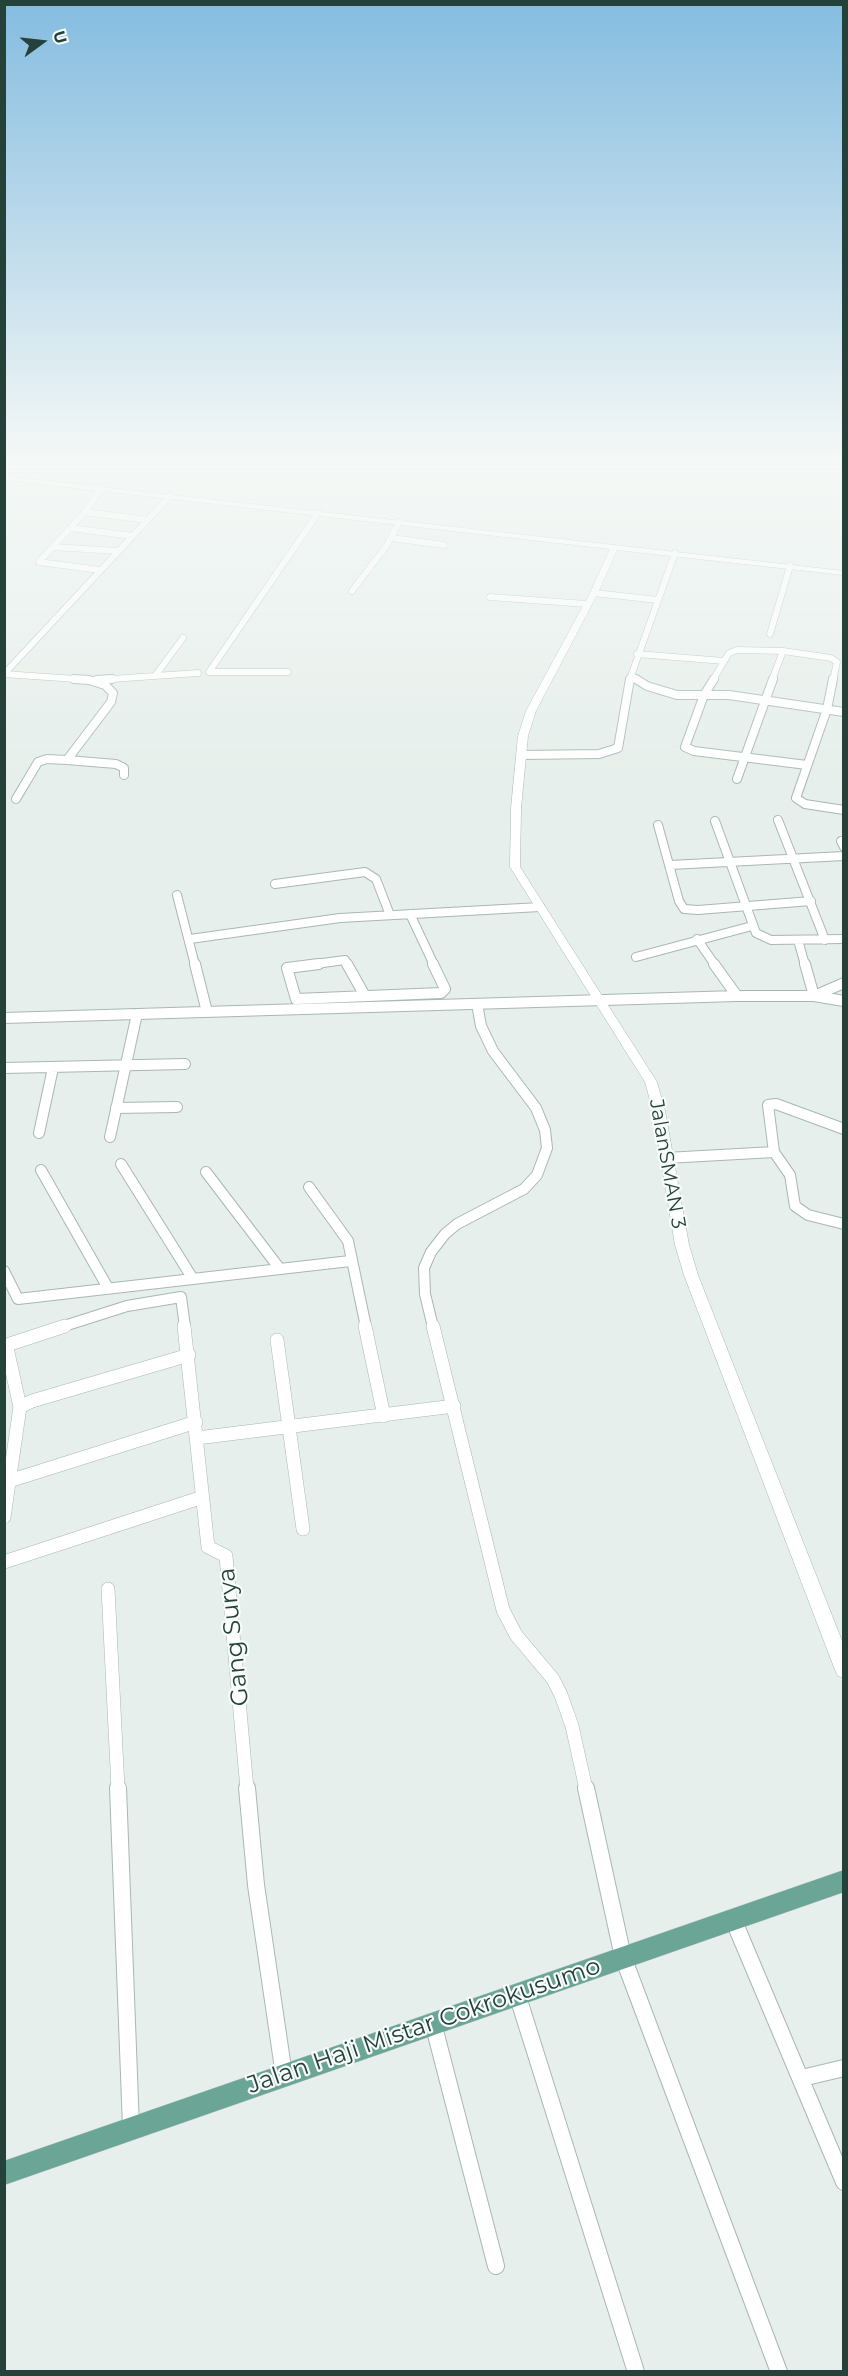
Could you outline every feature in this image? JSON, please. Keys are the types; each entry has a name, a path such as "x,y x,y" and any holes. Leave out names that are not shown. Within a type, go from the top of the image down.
{"main road":[{"name":"Jalan Haji Mistar Cokrokusumo","path":"4,2173 843,1881"}],"street":[{"path":"73,567 100,570"},
{"path":"5,674 103,567"},
{"path":"281,567 209,672 288,672"},
{"path":"352,591 369,567"},
{"name":"JalanSMAN 3","path":"605,567 531,711 523,736 516,808 514,862 522,881 651,1082 659,1111 682,1245 691,1275 843,1670"},
{"path":"522,755 599,754 618,748 631,676 670,567"},
{"path":"770,634 790,567"},
{"path":"797,567 843,573"},
{"path":"490,597 658,600"},
{"path":"155,676 183,638"},
{"path":"807,765 694,751 685,747 704,695 729,653 737,650 783,651 831,658 837,662 827,709 796,798 805,804 843,810"},
{"path":"737,779 747,757 783,651"},
{"path":"638,654 724,661"},
{"path":"5,674 89,680 198,673"},
{"path":"631,676 663,692 677,695 729,695 843,712"},
{"path":"67,760 111,702 113,696 108,686 89,680"},
{"path":"16,799 38,762 47,759 116,764 124,768 124,775"},
{"path":"778,819 825,940"},
{"path":"715,821 756,933 762,938 843,939"},
{"path":"658,825 679,901 684,909 698,910 811,901"},
{"path":"670,865 843,856"},
{"path":"274,884 365,872 372,874 376,879 390,915"},
{"path":"177,895 207,1012"},
{"path":"190,939 340,918 540,907"},
{"path":"365,996 345,960 287,968 296,999 365,996 444,992 410,915"},
{"path":"636,957 752,926"},
{"path":"697,939 737,996"},
{"path":"798,940 814,996"},
{"path":"814,996 843,984"},
{"path":"4,1018 737,996 814,996 843,1001"},
{"path":"477,1004 481,1026 493,1051 536,1108 545,1130 547,1148 537,1175 524,1189 457,1224 445,1234 431,1252 424,1268 425,1294 503,1610 516,1635 553,1679 561,1695 572,1726 623,1957 779,2372"},
{"path":"110,1137 137,1014"},
{"path":"4,1068 185,1064"},
{"path":"39,1133 53,1068"},
{"path":"843,1129 771,1104 768,1105 774,1152 790,1175 795,1206 808,1215 843,1224"},
{"path":"116,1108 177,1107"},
{"path":"666,1158 774,1152"},
{"path":"121,1164 193,1279"},
{"path":"41,1170 108,1288"},
{"path":"206,1172 280,1269"},
{"path":"309,1187 348,1241 350,1261 384,1416"},
{"path":"4,1271 18,1299 350,1261"},
{"name":"Gang Surya","path":"180,1280 208,1547 226,1556 256,1885 284,2075"},
{"path":"4,1517 20,1407 7,1348 16,1341 127,1306 181,1297"},
{"path":"277,1340 303,1529"},
{"path":"20,1407 32,1401 189,1355"},
{"path":"197,1438 454,1406"},
{"path":"9,1481 196,1422"},
{"path":"4,1562 203,1497"},
{"path":"108,1589 121,1846 131,2127"},
{"path":"733,1919 802,2078 843,2182"},
{"path":"517,1994 636,2372"},
{"path":"433,2022 496,2266"},
{"path":"802,2078 843,2068"}]}
